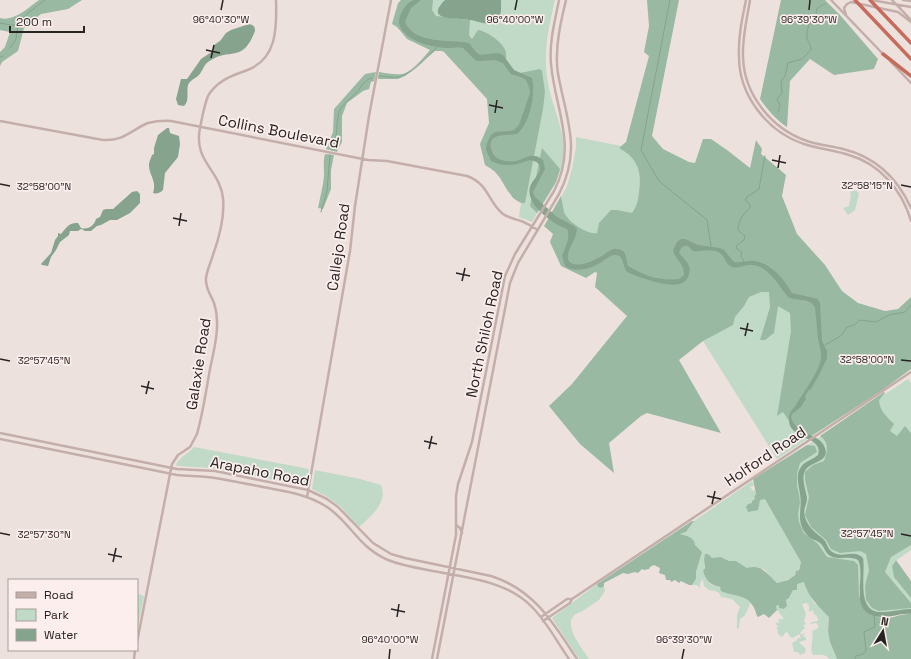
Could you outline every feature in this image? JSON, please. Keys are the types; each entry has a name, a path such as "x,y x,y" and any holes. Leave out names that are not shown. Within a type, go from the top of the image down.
{"highway":[{"path":"855,0 911,58"},
{"path":"871,0 911,43"},
{"path":"883,54 911,76"}],"main road":[{"name":"Galaxie Road","path":"138,637 170,474 176,457 190,447 197,434 218,327 216,311 208,290 206,276 219,233 224,207 223,196 218,180 204,160 200,151 199,135 205,104 213,89 226,78 259,64 267,55 275,39 277,19 276,0"},
{"name":"Callejo Road","path":"307,497 351,247 362,159 391,0"},
{"name":"North Shiloh Road","path":"432,659 456,534 456,496 458,484 472,442 505,276 512,260 557,184 563,168 565,155 564,133 552,74 550,52 559,0"},
{"name":"North Shiloh Road","path":"437,659 510,283 518,263 563,188 568,172 571,156 571,135 557,63 558,34 566,0"},
{"path":"746,0 740,36 739,59 742,79 756,108 774,128 795,140 810,146 849,155 872,166 894,187 907,208 911,221"},
{"path":"750,0 745,29 743,59 746,77 756,99 772,120 782,128 807,141 844,149 869,159 890,174 899,186 911,208"},
{"path":"831,0 911,83"},
{"path":"871,0 911,7"},
{"path":"892,0 911,21"},
{"path":"903,0 911,1"},
{"path":"847,17 844,8 851,2 898,12 911,21"},
{"path":"743,19 745,29"},
{"name":"Collins Boulevard","path":"0,122 104,140 119,139 128,136 148,124 159,121 171,121 362,159 387,161 472,178 483,186 497,208 505,215 538,230"},
{"name":"Holford Road","path":"543,621 570,603 572,599 911,372"},
{"name":"Arapaho Road","path":"0,433 172,468 215,471 308,490 322,496 335,505 371,542 390,553 405,558 492,576 515,586 529,596 546,614 577,659"},
{"name":"Arapaho Road","path":"0,439 170,474 213,478 307,497 330,509 364,545 387,559 408,566 490,582 512,592 528,603 541,617 569,659"},
{"path":"456,525 460,528 462,534"},
{"path":"387,559 390,553"},
{"path":"512,592 515,586"},
{"name":"Holford Road","path":"541,617 567,599 572,599"},
{"path":"443,600 449,601"},
{"path":"436,638 441,639"}],"green space":[{"path":"418,0 555,0 548,33 546,65 551,97 564,145 564,155 557,180 532,222 519,217 521,203 522,122"},
{"path":"576,137 641,150 787,291 810,437 777,459 703,341 654,321 651,280 556,221 561,197 567,186 572,169 576,147"},
{"path":"856,190 859,194 855,210 848,215 843,208 849,206 850,192"},
{"path":"908,379 911,383 911,550 894,562 893,568 911,596 911,610 874,614 865,604 862,588 829,610 801,563 792,577 777,583 764,569 747,568 736,561 729,561 721,557 704,560 705,577 710,584 744,597 749,601 750,604 745,615 740,619 739,628 737,629 737,615 740,607 732,599 721,597 718,592 708,590 704,587 703,579 700,583 700,588 697,585 692,585 696,579 696,572 702,552 679,534 686,532 694,521 752,481 754,485 750,487 753,491 755,490 756,494 754,497 758,507 760,499 764,499 753,481"},
{"path":"194,447 309,469 305,486 211,468 177,466 176,464 178,461"},
{"path":"315,470 381,485 383,492 382,498 377,509 359,527 340,506 326,496 312,489"},
{"path":"804,582 806,590 810,594 814,603 821,607 829,616 828,631 830,642 837,659 829,659 822,655 813,655 811,650 812,631 818,628 818,625 816,623 810,624 818,621 818,619 816,615 814,615 813,610 809,612 809,606 807,603 802,604 806,614 804,622 807,624 803,625 805,628 800,633 802,635 806,632 803,636 806,640 799,642 806,649 805,653 800,655 798,652 794,652 792,643 798,638 801,638 799,634 793,638 786,632 782,637 778,634 778,625 776,625 776,623 780,622 778,619 784,619 775,606 779,605 780,608 784,609 787,606 786,600 789,598 796,584"},
{"path":"597,584 598,587 601,588 604,586 605,591 599,600 574,615 571,620 573,634 589,659 579,659 552,618"},
{"path":"138,594 144,597 138,626"}],"shaded area":[{"path":"39,0 82,0 68,9 41,14 24,28 18,51 2,62 0,66 0,52 5,47 10,32 0,30 0,18 5,19 16,16"},
{"path":"401,0 433,0 432,10 436,16 470,20 469,35 471,38 472,39 478,30 497,39 505,50 506,61 515,74 540,69 542,71 545,92 543,109 525,203 521,203 513,198 498,175 491,168 485,165 480,144 489,123 487,99 444,52 435,51 405,76 398,79 378,79 379,72 396,74 406,73 430,50 407,39 397,27 392,24 398,3"},
{"path":"647,0 679,0 652,136 663,149 689,162 695,163 703,139 711,139 750,168 756,140 762,149 761,154 786,175 782,196 797,234 825,265 842,291 858,303 885,311 898,309 911,297 911,369 881,391 810,437 796,431 783,412 777,416 791,331 790,313 778,306 774,333 765,340 760,340 770,307 769,292 761,292 749,297 735,317 733,325 703,341 679,360 721,433 647,413 641,416 609,443 614,473 580,444 549,406 572,384 627,316 595,287 597,273 595,272 586,278 561,266 550,242 553,234 544,226 561,196 566,216 578,227 593,233 597,233 599,223 611,210 632,213 636,206 640,185 639,172 631,156 619,148 626,142 649,56 644,52 649,26"},
{"path":"781,0 825,0 878,59 874,69 834,75 810,59 790,81 787,127 772,114 760,99"},
{"path":"376,72 374,81 371,82 369,89 363,91 347,103 342,116 342,142 337,152 326,149 333,132 334,109 365,74"},
{"path":"542,148 560,169 556,182 537,213 530,206"},
{"path":"325,154 334,155 331,170 331,189 323,209 318,208 324,180"},
{"path":"884,392 885,393 879,400 879,404 884,413 894,424 890,431 897,436 905,426 911,433 911,545 891,557 885,572 911,603 911,608 879,611 872,608 866,600 865,586 869,570 866,554 860,551 840,553 831,549 826,540 811,527 805,515 809,497 805,480 805,472 813,465 824,461 827,447 825,441 820,436"},
{"path":"807,445 815,446 817,452 800,463 797,474 797,486 800,503 798,514 799,522 804,533 818,544 827,557 854,561 858,565 859,595 862,606 876,616 882,618 911,614 911,659 837,659 830,642 828,631 829,617 810,596 804,582 797,584 797,590 793,590 789,598 786,600 787,606 784,609 779,608 779,605 776,606 777,610 769,618 764,614 758,617 751,603 747,600 721,591 720,587 711,584 706,578 703,571 705,568 705,554 708,554 712,558 721,557 729,561 736,561 747,568 756,567 767,573 777,583 788,580 795,575 796,571 799,570 801,562 765,499 760,500 758,510 748,512 746,507 755,499 754,497 756,494 753,479"},
{"path":"694,521 686,532 680,534 688,536 692,539 695,545 702,552 696,572 696,579 692,585 681,581 679,583 675,580 671,582 670,580 666,580 665,575 659,573 660,568 654,565 649,569 642,569 638,573 623,573 604,583 604,586 601,588 598,587 597,584"},
{"path":"896,560 911,581 911,598 894,577 892,566"}],"water":[{"path":"421,0 411,8 405,22 410,29 417,34 434,40 469,43 480,55 498,53 503,55 514,70 532,78 533,92 531,108 529,116 522,129 517,134 502,135 494,138 491,141 492,151 496,157 502,160 516,161 535,156 543,160 545,169 533,192 535,197 557,217 577,229 577,233 568,256 570,262 577,265 587,263 612,250 618,249 623,251 626,256 628,266 641,273 658,278 679,279 684,275 684,271 673,250 677,242 681,239 685,239 698,245 720,248 724,250 734,262 755,261 767,265 777,273 792,293 818,299 820,303 822,341 827,351 827,358 811,389 805,396 806,399 791,417 794,424 798,428 818,439 822,443 826,453 825,457 811,465 804,474 807,498 804,511 805,518 811,528 824,540 832,552 841,555 856,554 863,558 863,583 865,600 868,607 874,611 883,612 911,609 911,614 880,617 870,614 863,609 860,602 860,567 858,560 832,557 820,543 809,537 804,532 800,521 801,500 798,473 803,465 818,455 819,449 812,441 795,432 791,427 789,415 820,364 821,354 815,307 813,304 788,297 772,276 762,268 750,265 736,268 732,267 728,265 720,253 710,250 693,251 688,246 681,248 679,253 688,264 690,270 688,277 684,282 678,284 670,285 652,281 629,273 625,269 621,257 616,255 611,256 599,264 584,269 574,270 565,266 562,256 568,239 567,229 555,223 541,212 532,200 530,193 531,184 540,170 539,164 530,160 511,165 497,163 491,161 486,150 487,143 491,135 495,132 514,130 519,125 530,93 526,80 511,74 503,63 495,60 475,60 463,48 435,47 423,44 411,38 401,28 399,20 401,13 409,2"},
{"path":"445,0 501,0 499,19 491,24 444,17 438,12 439,7"},
{"path":"249,24 254,26 255,31 245,48 240,52 216,57 208,62 199,75 189,83 186,104 184,106 178,105 176,99 181,79 187,79 201,59 213,51 214,45 220,41 226,33"},
{"path":"169,128 170,133 179,136 180,144 178,157 165,173 163,190 158,193 153,193 154,185 149,169 149,162 154,154 154,148 158,135"},
{"path":"137,191 140,194 140,203 130,213 117,220 110,220 97,226 91,231 84,231 81,229 78,231 70,231 69,235 60,242 51,257 48,266 41,264 51,253 58,233 61,234 72,223 78,223 81,228 90,227 94,224 96,219 100,217 103,210 113,209 132,192"}],"waterway":[{"path":"10,48 16,39 18,24 28,13 45,0"},
{"path":"670,0 641,150 659,181 707,220 711,246"},
{"path":"778,112 780,105 777,99 782,93 781,81 785,76 788,63 802,59 811,50 807,39 809,24 817,18 817,9 825,4"},
{"path":"0,23 17,25"},
{"path":"379,76 396,77 409,73 438,46"},
{"path":"332,150 336,140 340,110 365,82 372,78"},
{"path":"321,212 327,191 330,155"},
{"path":"744,262 741,256 742,252 737,249 736,246 744,240 745,236 738,230 738,227 743,215 750,208 750,204 745,200 759,189 765,156"},
{"path":"825,345 842,335 847,327 854,325 860,320 876,322 889,315 905,312 911,305"},
{"path":"855,659 856,656 863,654 866,651 864,632 875,627 874,614"}]}
